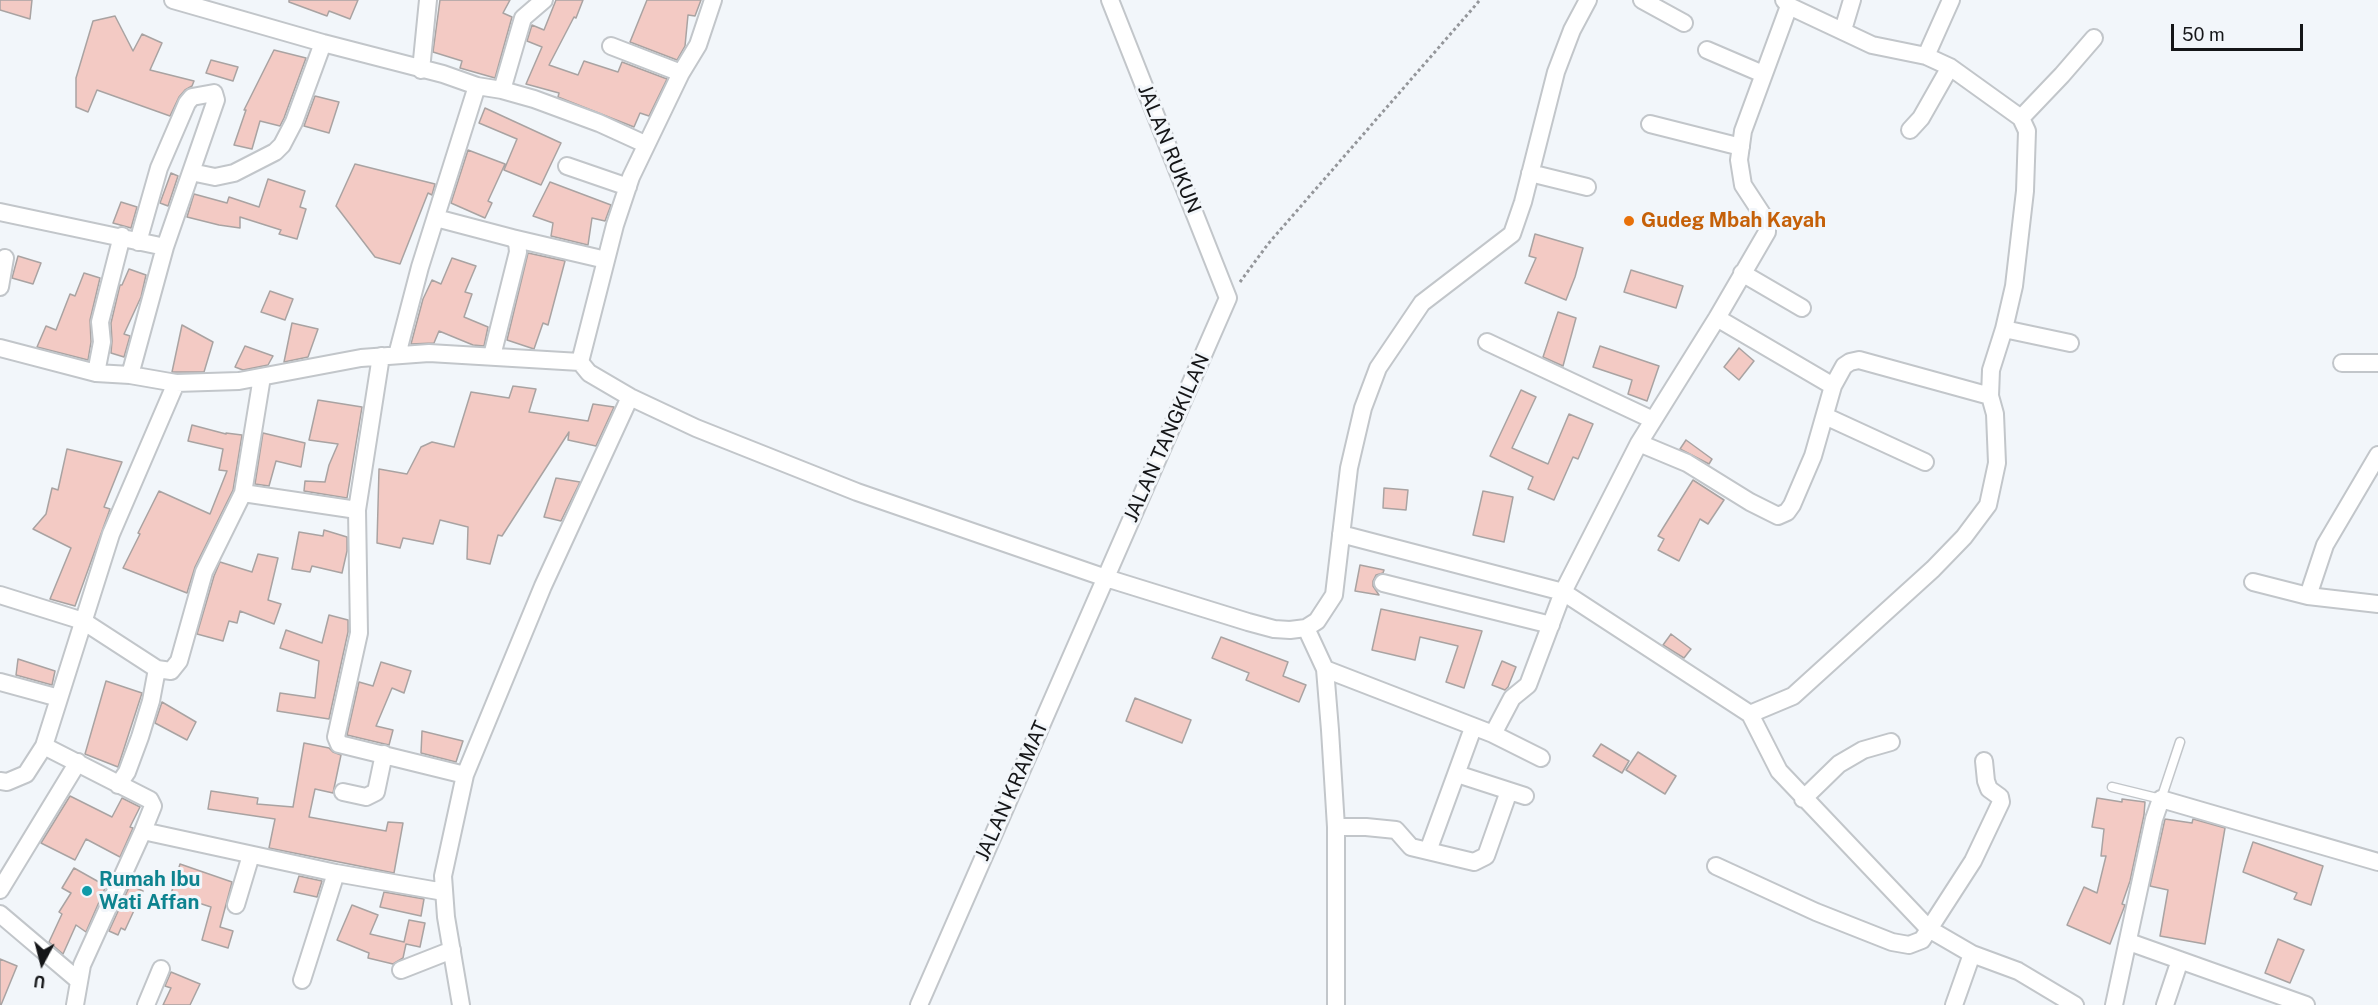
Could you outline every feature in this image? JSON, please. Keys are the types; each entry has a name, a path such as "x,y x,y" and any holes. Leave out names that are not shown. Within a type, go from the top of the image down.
{"street":[{"path":"174,0 421,70 443,74 477,86 502,90 599,123 645,144"},
{"path":"421,70 428,0"},
{"path":"502,90 523,18 544,0"},
{"path":"580,362 606,260 628,187 645,144 698,45 713,0"},
{"name":"JALAN RUKUN","path":"1110,0 1228,298"},
{"path":"0,348 96,373 130,375 176,383 208,383 262,377 361,358 429,353 580,362 589,373 630,397 696,428 856,492 1106,578 1274,629 1306,628 1317,621 1334,595 1349,468 1356,435 1378,368 1422,303 1512,234 1556,72 1572,30 1588,0"},
{"path":"1642,0 1684,23"},
{"path":"1843,30 1852,0"},
{"path":"1926,56 1951,0"},
{"path":"1493,734 1512,698 1528,685 1563,592 1639,443 1717,318 1767,232 1767,224 1743,185 1739,160 1743,131 1786,3 1872,45 1926,56 1950,67 2021,118 2027,131 2025,191 2014,286 1991,370 1990,396 1995,414 1997,463 1988,505 1964,537 1933,569 1793,696 1750,714"},
{"path":"2021,118 2094,38"},
{"path":"191,172 215,177 234,174 275,152 282,145 294,122 323,43"},
{"path":"611,46 681,73"},
{"path":"1707,50 1763,74"},
{"path":"1910,130 1921,118 1950,67"},
{"path":"465,775 339,744 336,737 359,633 357,510 389,356 436,218 477,86"},
{"path":"96,373 102,342 100,322 159,168 192,97 214,93 216,100 165,247 130,375"},
{"path":"1650,124 1741,147"},
{"path":"567,166 628,187"},
{"path":"1530,173 1587,187"},
{"path":"0,213 165,247"},
{"path":"436,218 606,260"},
{"path":"492,356 518,252 517,242 512,238"},
{"path":"0,287 5,258"},
{"path":"1742,273 1802,308"},
{"name":"JALAN TANGKILAN","path":"1106,578 1228,298"},
{"path":"1717,318 1833,386"},
{"path":"2004,329 2070,343"},
{"path":"1487,342 1653,420"},
{"path":"1639,443 1687,463 1750,502 1778,516 1787,512 1792,505 1813,456 1833,386 1844,366 1850,362 1859,360 1990,396"},
{"path":"2342,363 2378,363"},
{"path":"0,595 83,621 157,669 171,671 179,661 204,572 243,493 262,377"},
{"path":"0,781 7,782 26,774 44,746 111,534 176,383"},
{"path":"461,1005 443,876 465,775 543,586 630,397"},
{"path":"1826,416 1925,462"},
{"path":"2308,596 2325,545 2378,455"},
{"path":"243,493 357,510"},
{"path":"1341,534 1563,592 1750,714 1779,771 1803,799 1929,929 1972,954 2018,971 2075,1005"},
{"name":"JALAN KRAMAT","path":"919,1005 1106,578"},
{"path":"2253,582 2308,596 2378,604"},
{"path":"1383,583 1551,625"},
{"path":"1306,628 1325,669 1336,827 1336,1005"},
{"path":"118,784 127,772 140,737 151,701 157,669"},
{"path":"1325,669 1493,734 1541,758"},
{"path":"0,682 59,698"},
{"path":"1428,850 1473,728"},
{"path":"1803,799 1839,764 1863,750 1891,742"},
{"path":"44,746 150,800 153,806 82,965 75,1005"},
{"path":"343,792 366,798 376,792 384,754"},
{"path":"1716,866 1816,912 1892,942 1909,945 1922,940 1973,861 2001,802 2000,797 1989,789 1984,761"},
{"path":"0,890 78,762"},
{"path":"1336,827 1366,826 1396,830 1411,847 1474,862 1482,860 1517,794 1457,774"},
{"path":"2114,1005 2154,819 2161,799 2378,862"},
{"path":"143,831 336,873 444,892"},
{"path":"236,905 251,855"},
{"path":"302,980 336,873"},
{"path":"0,914 79,981"},
{"path":"2129,942 2306,1005"},
{"path":"401,970 452,950"},
{"path":"1954,1005 1972,954"},
{"path":"2165,1005 2180,960"},
{"path":"146,1005 161,969"}],"lane":[{"path":"2112,787 2161,799 2180,742"}],"path":[{"path":"1228,298 1268,244 1480,0"}],"building":[{"path":"0,0 32,0 30,19 0,10"},
{"path":"289,0 358,0 350,19 329,11 327,16 289,2"},
{"path":"440,0 510,0 503,13 512,17 495,78 460,68 462,61 433,52"},
{"path":"556,0 583,0 576,18 574,17 549,65 578,75 584,61 618,72 622,62 667,79 649,116 640,113 634,127 558,97 559,93 526,84 542,47 527,41 532,25 544,30"},
{"path":"647,0 701,0 695,16 688,15 685,46 677,60 630,42"},
{"path":"115,16 133,51 142,34 162,43 150,70 194,81 192,86 179,97 170,116 97,90 88,112 76,107 76,78 93,21"},
{"path":"274,50 306,58 284,118 280,126 260,121 252,149 234,145 246,110 244,110"},
{"path":"211,60 238,67 233,81 206,73"},
{"path":"315,96 339,102 329,133 304,126"},
{"path":"485,108 561,143 541,185 504,170 517,139 479,123"},
{"path":"468,150 505,164 488,201 492,203 485,218 451,203"},
{"path":"355,164 435,184 432,195 428,193 400,264 375,257 336,206"},
{"path":"171,173 178,176 168,206 160,203"},
{"path":"268,179 305,191 300,207 306,209 297,239 279,234 281,230 240,217 240,228 187,217 194,194 227,203 229,197 259,207"},
{"path":"550,182 611,205 605,221 592,218 588,245 551,236 553,223 533,216"},
{"path":"121,202 137,207 131,228 113,223"},
{"path":"1535,234 1583,248 1566,300 1525,283 1536,258 1529,256"},
{"path":"528,253 565,261 548,325 543,323 534,349 507,340"},
{"path":"18,256 41,263 33,284 12,278"},
{"path":"452,258 476,266 465,292 472,294 464,317 488,327 484,346 473,345 439,331 434,343 411,344 423,299 432,280 441,284"},
{"path":"129,269 146,275 141,297 124,334 130,336 124,357 111,353 111,323 120,285"},
{"path":"1631,270 1683,286 1676,308 1624,292"},
{"path":"84,273 100,278 90,320 91,342 88,360 37,347 46,326 56,330 70,294 75,296"},
{"path":"270,291 293,299 285,320 261,312"},
{"path":"1558,312 1576,318 1563,366 1543,357"},
{"path":"292,323 318,329 308,357 284,362"},
{"path":"182,325 213,342 204,372 172,372"},
{"path":"245,346 273,356 268,365 243,370 235,367"},
{"path":"1600,346 1659,366 1647,401 1628,394 1632,380 1593,367"},
{"path":"1739,348 1754,361 1739,380 1724,367"},
{"path":"513,386 536,389 529,412 588,421 593,404 614,407 596,446 568,440 569,432 502,536 498,535 490,564 467,559 468,527 440,520 433,544 403,538 400,548 377,543 379,469 407,474 421,447 432,442 454,447 471,392 509,398"},
{"path":"1521,390 1536,397 1512,448 1548,464 1569,414 1593,424 1578,459 1573,457 1554,500 1528,489 1533,477 1490,456"},
{"path":"318,400 362,407 347,498 304,491 305,481 325,482 338,444 309,440"},
{"path":"192,425 226,434 242,435 233,490 195,567 187,593 123,568 159,491 210,514 227,471 219,470 223,449 188,441"},
{"path":"263,433 305,443 301,467 276,461 269,486 255,484"},
{"path":"1686,440 1712,459 1709,464 1680,449"},
{"path":"67,449 122,462 104,507 110,509 75,606 50,599 71,548 33,529 46,514 52,488 58,490"},
{"path":"556,478 580,482 561,521 544,517"},
{"path":"1693,480 1724,500 1708,524 1700,519 1679,561 1658,550 1664,539 1658,536"},
{"path":"1384,488 1408,490 1406,510 1383,508"},
{"path":"1483,491 1513,497 1504,542 1473,535"},
{"path":"324,530 347,537 347,551 342,573 312,566 310,572 292,569 299,532 323,536"},
{"path":"258,554 278,558 268,600 281,604 274,624 240,611 237,623 229,621 223,641 197,634 220,562 252,572"},
{"path":"1360,565 1384,570 1383,573 1376,575 1373,581 1373,586 1379,595 1355,591"},
{"path":"1381,609 1482,631 1464,688 1446,682 1458,646 1420,637 1415,660 1372,650"},
{"path":"329,615 348,620 348,632 329,719 277,711 280,693 315,698 319,661 280,648 286,630 322,643"},
{"path":"1671,634 1691,649 1684,658 1663,645"},
{"path":"1221,637 1288,662 1283,676 1306,685 1299,702 1246,680 1249,673 1212,658"},
{"path":"18,659 55,671 52,685 16,675"},
{"path":"1502,661 1516,667 1505,690 1492,685"},
{"path":"381,662 411,671 404,693 392,688 376,726 393,730 389,745 347,735 359,682 373,686"},
{"path":"106,681 142,693 118,767 85,754"},
{"path":"1135,698 1191,720 1182,743 1126,721"},
{"path":"162,702 196,722 187,740 155,723"},
{"path":"422,731 463,741 456,762 421,753"},
{"path":"304,743 329,748 341,755 333,793 315,789 309,817 386,831 388,822 403,823 394,873 269,848 275,819 208,809 211,791 258,798 257,804 293,807"},
{"path":"1601,744 1629,761 1622,773 1593,756"},
{"path":"1638,752 1676,776 1665,794 1626,770"},
{"path":"70,796 112,817 122,798 140,807 130,827 133,828 120,857 86,839 75,860 41,843"},
{"path":"2097,798 2122,802 2122,799 2145,802 2130,881 2122,904 2125,905 2110,944 2067,925 2084,887 2097,893 2106,856 2101,856 2104,829 2092,827"},
{"path":"2165,819 2192,823 2193,819 2225,828 2205,944 2160,936 2168,890 2150,886"},
{"path":"2253,842 2323,866 2311,905 2294,899 2297,893 2243,872"},
{"path":"180,864 232,882 220,927 233,931 228,948 202,940 211,907 171,894"},
{"path":"74,868 106,886 86,932 76,925 63,954 49,942 62,914 59,912 71,893 62,888"},
{"path":"299,876 322,881 317,897 294,892"},
{"path":"130,885 143,891 125,930 121,928 118,935 109,931"},
{"path":"384,892 424,899 421,916 380,907"},
{"path":"352,905 378,915 370,934 404,942 409,920 425,923 420,947 406,944 403,958 393,964 368,958 369,953 337,940"},
{"path":"2278,939 2304,950 2290,983 2265,973"},
{"path":"0,959 17,966 1,1005 0,1005"},
{"path":"171,972 200,984 190,1005 163,1005 171,988 165,986"}],"place":[{"name":"Gudeg Mbah Kayah","path":"1629,221"},
{"name":"Rumah Ibu Wati Affan","path":"87,891"}]}
